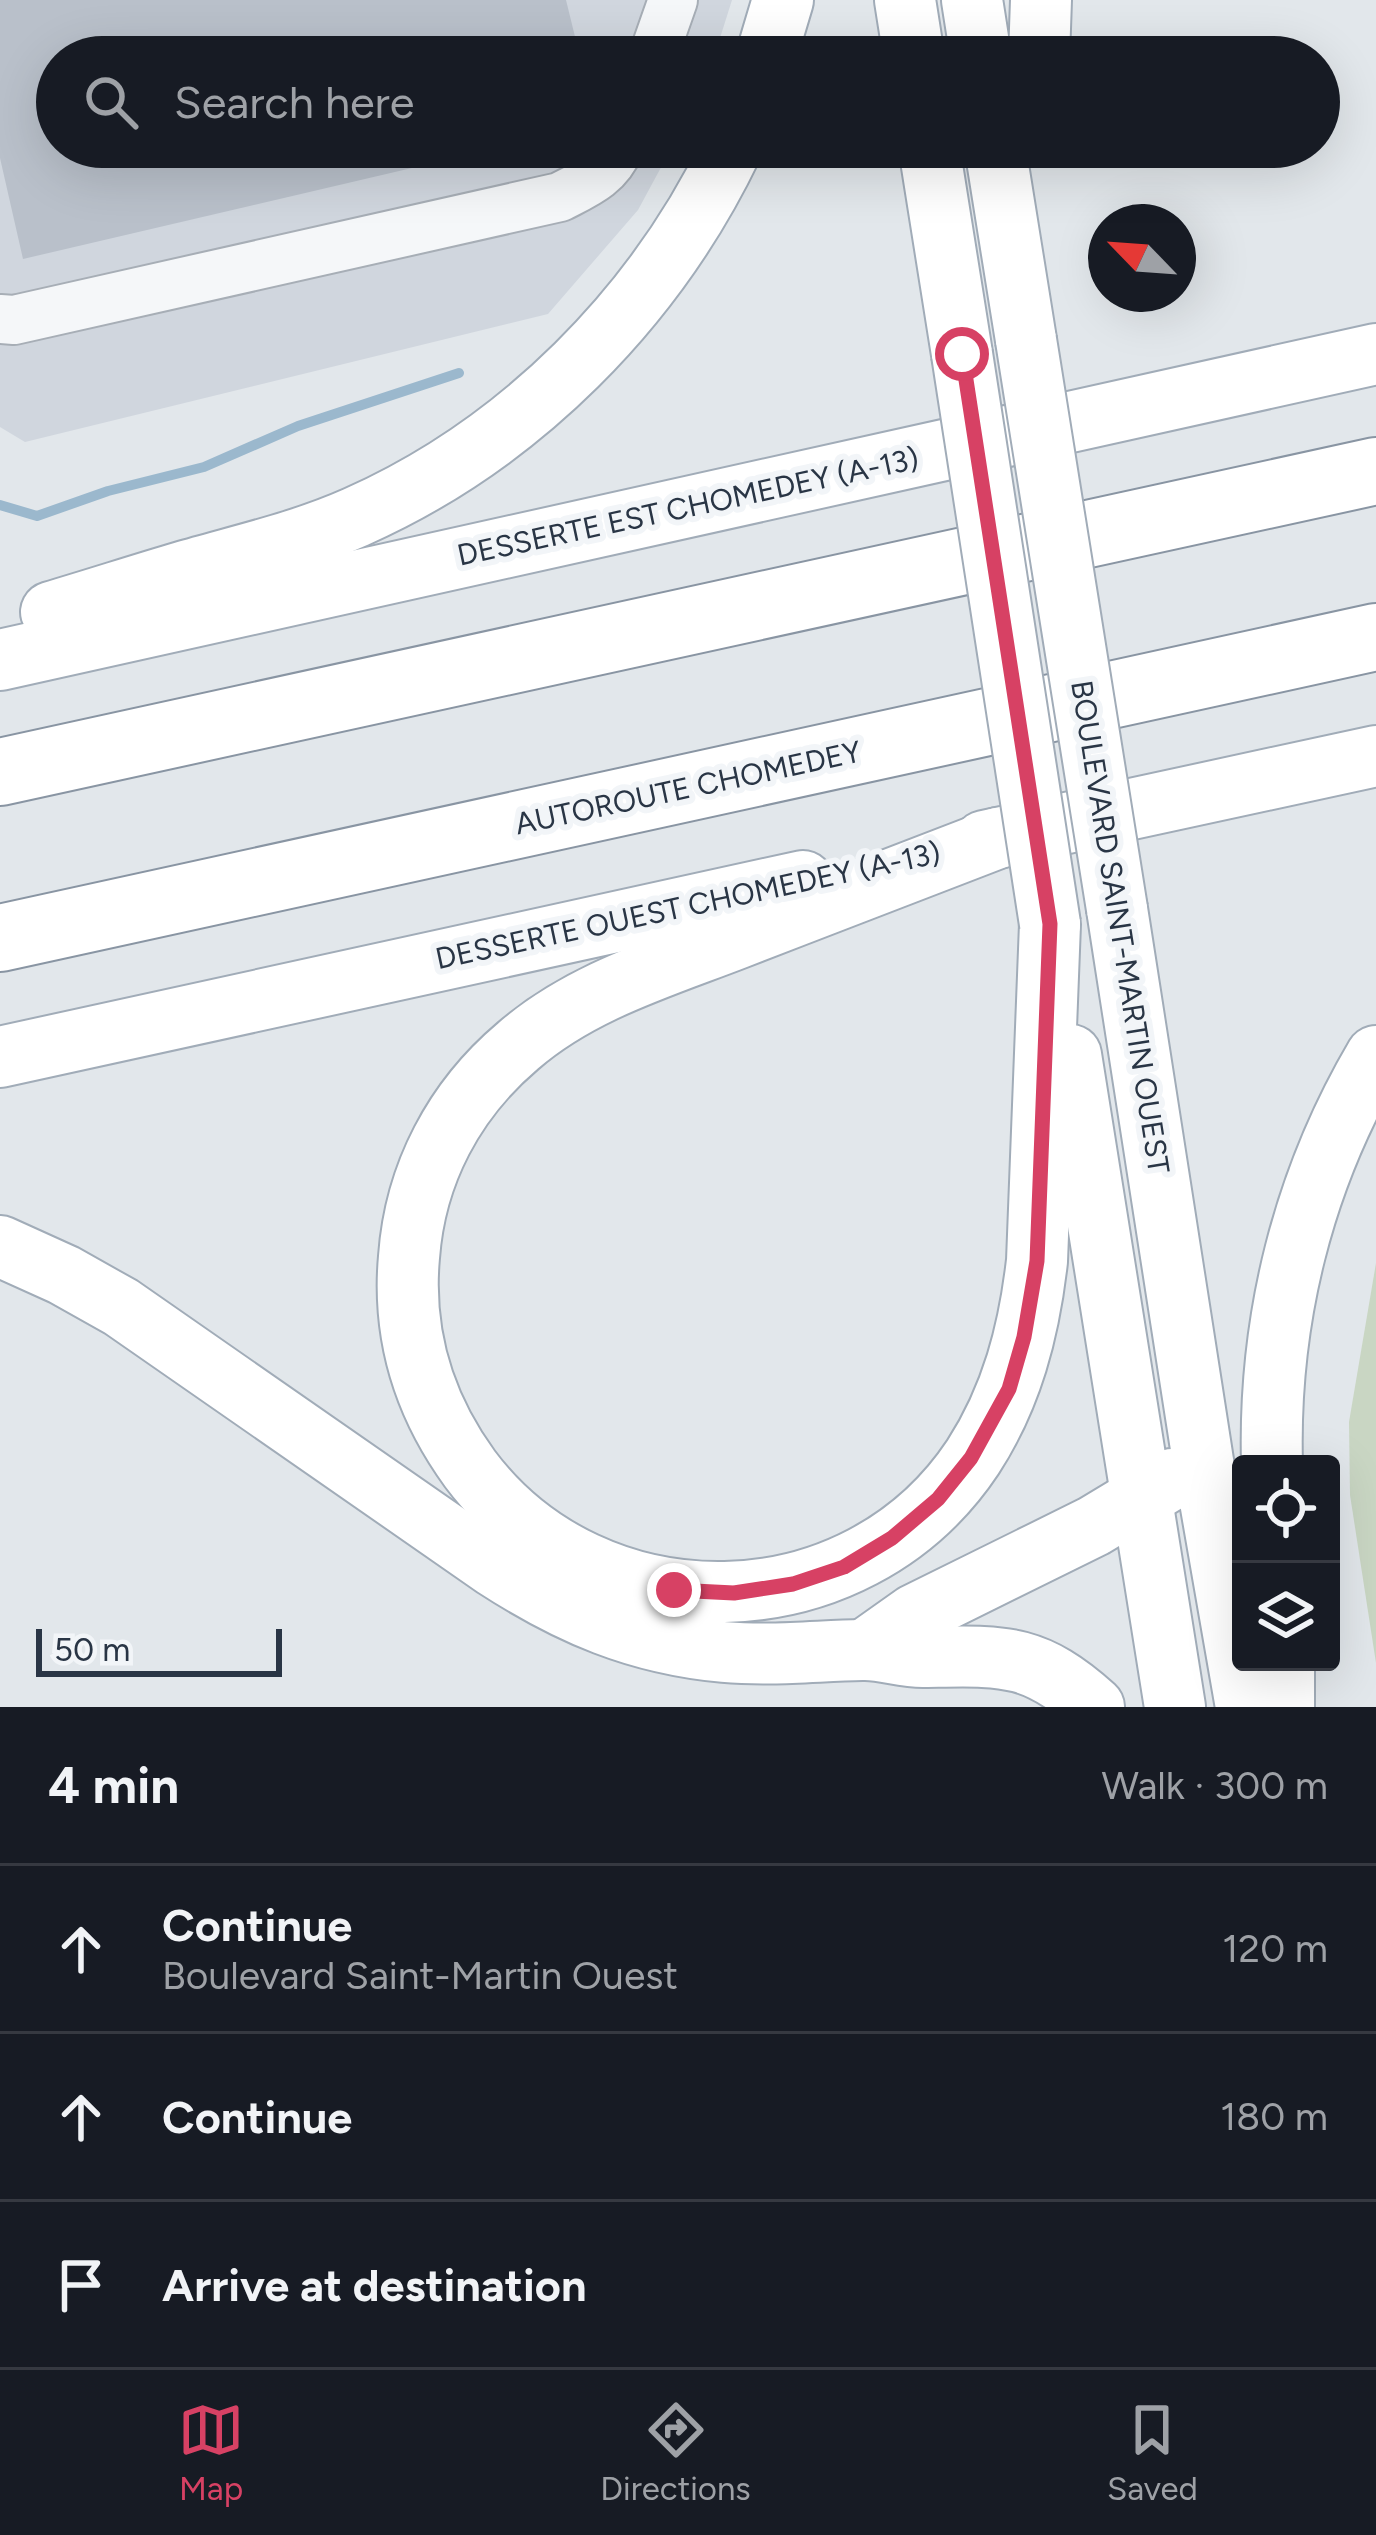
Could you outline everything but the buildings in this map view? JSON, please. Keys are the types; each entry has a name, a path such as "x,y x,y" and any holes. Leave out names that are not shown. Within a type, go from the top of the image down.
{"highway":[{"path":"0,772 1376,471"},
{"name":"AUTOROUTE CHOMEDEY","path":"0,938 1376,637"}],"main road":[{"path":"772,36 783,0"},
{"path":"905,0 911,36"},
{"path":"972,0 978,36"},
{"path":"1040,36 1041,0"},
{"path":"0,628 315,533 441,472 557,384 616,323 676,244 720,168"},
{"path":"931,168 1174,1707"},
{"name":"BOULEVARD SAINT-MARTIN OUEST","path":"998,168 1246,1707"},
{"path":"1026,340 1034,168"},
{"path":"1081,420 1376,312"},
{"name":"DESSERTE EST CHOMEDEY (A-13)","path":"0,660 1376,354"},
{"name":"DESSERTE OUEST CHOMEDEY (A-13)","path":"0,1057 1376,756"},
{"path":"998,838 655,970 580,1004 520,1044 458,1112 433,1157 415,1214 407,1271 410,1330 428,1396 442,1426 480,1481 524,1526 577,1559 640,1583 701,1593 763,1590 820,1576 868,1554 917,1518 956,1479 985,1437 1009,1389 1032,1303 1050,924"},
{"path":"1271,1455 1277,1339 1292,1266 1321,1166 1376,1056"},
{"path":"0,1246 121,1306 439,1529 518,1582 577,1614 636,1637 720,1652 866,1649 921,1658 973,1655 1014,1660 1051,1674 1094,1707"},
{"path":"866,1649 914,1615 1059,1544 1203,1461"},
{"path":"1284,1671 1284,1707"}],"lane":[{"path":"660,36 673,0"},
{"path":"0,319 14,320 560,197 606,168"}],"shaded area":[{"path":"0,0 732,0 721,36 36,36 36,168 661,168 638,210 548,314 25,442 0,427"}],"green space":[{"path":"1376,1263 1376,1663 1350,1495 1349,1422"}],"waterway":[{"path":"0,505 37,516 108,491 204,467 298,426 459,373"}],"route":[{"path":"674,1590 734,1593 820,1576 868,1554 917,1518 956,1479 998,1413 1017,1365 1032,1303 1050,924 962,354"}]}
